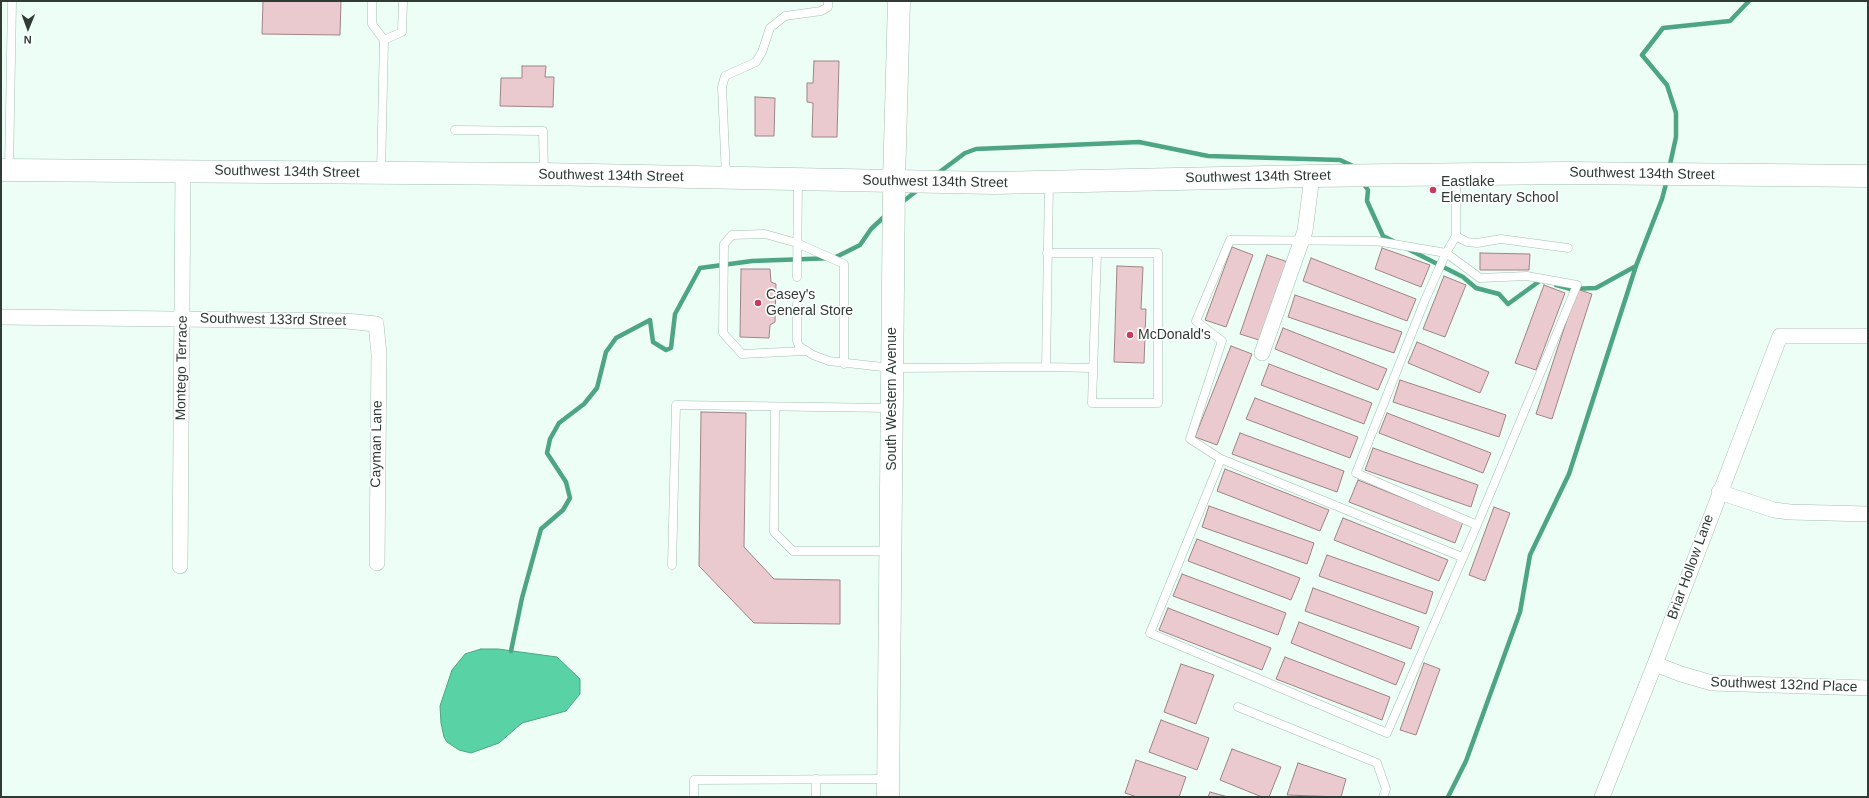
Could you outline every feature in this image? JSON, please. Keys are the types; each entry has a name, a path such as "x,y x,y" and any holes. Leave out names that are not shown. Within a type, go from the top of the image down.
{"main road":[{"name":"South Western Avenue","path":"888,788 894,182 899,1"},
{"name":"Southwest 134th Street","path":"5,170 544,174 894,182 1049,183 1312,176 1640,173 1868,176"}],"street":[{"name":"Montego Terrace","path":"180,566 183,171"},
{"path":"1262,353 1305,231 1312,176"},
{"name":"Southwest 133rd Street","path":"1,317 346,321 376,324"},
{"name":"Cayman Lane","path":"376,324 379,354 377,563"},
{"name":"Briar Hollow Lane","path":"1602,797 1655,664 1719,492 1780,336 1868,336"},
{"path":"1719,492 1763,507 1782,511 1868,514"},
{"name":"Southwest 132nd Place","path":"1655,664 1712,683 1868,688"}],"lane":[{"path":"5,170 12,1"},
{"path":"372,1 372,24 384,40 381,173"},
{"path":"384,40 402,32 403,1"},
{"path":"726,178 722,87 725,76 756,62 762,52 770,28 785,16 821,11 828,7 828,1"},
{"path":"454,130 543,131 544,174"},
{"path":"1456,175 1456,236 1446,253 1356,473 1477,526"},
{"path":"796,277 798,180"},
{"path":"1046,367 1049,183"},
{"path":"804,351 742,354 723,333 724,244 732,235 765,234 797,244 844,264 844,364"},
{"path":"1456,236 1467,242 1477,243 1501,239 1568,248"},
{"path":"1222,459 1150,633 1387,733 1462,557 1477,526 1577,285 1528,276 1480,278 1446,253 1376,242 1230,240 1196,321 1222,341 1190,439 1222,459 1462,557"},
{"path":"1047,253 1096,253 1158,253 1158,403 1092,403 1096,253"},
{"path":"797,304 797,341 799,346 804,351 828,361 844,364 892,368 1093,368"},
{"path":"672,565 676,405 892,408"},
{"path":"775,407 774,532 793,551 890,551"},
{"path":"1238,707 1377,763 1386,789 1383,797"},
{"path":"816,779 816,797"},
{"path":"694,797 694,780 816,779 888,788"}],"shaded area":[{"path":"481,649 498,649 557,657 580,679 580,694 566,711 522,723 499,743 471,753 459,750 447,742 444,737 440,706 452,670 465,654"}],"building":[{"path":"263,1 341,1 340,35 262,34"},
{"path":"814,61 839,61 837,137 812,137 813,103 807,102 807,83 813,83"},
{"path":"522,66 546,66 545,77 554,77 553,107 500,106 501,78 522,78"},
{"path":"755,97 775,98 774,136 755,136"},
{"path":"1232,247 1253,255 1226,327 1205,320"},
{"path":"1382,248 1430,265 1421,287 1375,269"},
{"path":"1480,253 1530,254 1529,270 1480,270"},
{"path":"1267,255 1288,262 1262,341 1240,334"},
{"path":"1311,258 1416,299 1407,321 1303,281"},
{"name":"McDonald's","path":"1117,266 1143,267 1141,309 1146,309 1144,363 1114,362"},
{"name":"Casey's General Store","path":"741,269 770,269 771,282 776,284 775,322 770,325 769,338 740,337"},
{"path":"1444,276 1466,285 1445,337 1423,329"},
{"path":"1544,285 1565,293 1536,370 1515,363"},
{"path":"1577,289 1592,294 1552,419 1536,414"},
{"path":"1295,295 1402,332 1394,353 1288,317"},
{"path":"1283,328 1387,369 1378,390 1275,349"},
{"path":"1417,342 1489,372 1480,393 1408,363"},
{"path":"1231,346 1252,354 1217,445 1195,437"},
{"path":"1269,364 1372,403 1364,424 1261,385"},
{"path":"1400,380 1506,415 1499,437 1393,402"},
{"path":"1255,398 1358,437 1350,458 1246,419"},
{"path":"701,412 746,413 744,547 774,579 840,580 840,624 754,623 699,566"},
{"path":"1387,413 1491,453 1483,473 1379,433"},
{"path":"1240,433 1344,471 1337,492 1232,454"},
{"path":"1373,448 1478,485 1471,507 1365,470"},
{"path":"1225,469 1329,510 1320,531 1217,491"},
{"path":"1358,480 1463,522 1455,543 1349,502"},
{"path":"1209,506 1314,543 1307,564 1202,527"},
{"path":"1494,507 1510,513 1485,581 1469,575"},
{"path":"1343,518 1448,560 1439,581 1334,540"},
{"path":"1197,539 1300,578 1291,600 1188,561"},
{"path":"1327,555 1433,592 1426,614 1319,576"},
{"path":"1182,574 1286,613 1278,635 1173,596"},
{"path":"1313,588 1419,627 1411,649 1305,611"},
{"path":"1168,608 1271,648 1262,670 1159,630"},
{"path":"1299,622 1405,663 1396,685 1291,643"},
{"path":"1285,657 1390,697 1382,720 1276,679"},
{"path":"1424,663 1440,669 1416,735 1400,730"},
{"path":"1181,664 1214,675 1196,724 1164,712"},
{"path":"1161,720 1209,738 1197,770 1149,752"},
{"path":"1232,749 1281,767 1269,797 1262,797 1220,780"},
{"path":"1136,760 1186,777 1179,797 1137,797 1125,793"},
{"path":"1298,763 1346,779 1341,797 1287,795"},
{"path":"1210,792 1228,797 1208,797"}],"waterway":[{"path":"1669,169 1676,137 1676,113 1667,85 1642,55 1663,28 1730,21 1749,1"},
{"path":"937,174 965,153 976,149 1139,142 1208,156 1340,160 1355,167"},
{"path":"1448,797 1466,761 1520,612 1530,555 1569,474 1636,266 1662,199 1667,180"},
{"path":"1362,182 1368,190 1367,201 1383,236 1393,241"},
{"path":"901,203 919,189"},
{"path":"511,651 522,598 541,529 563,510 570,498 566,482 547,453 550,439 559,423 584,404 597,388 606,352 616,338 650,320 653,342 666,350 671,348 675,314 700,268 752,261 834,258 860,245 871,229 886,215"},
{"path":"1406,248 1463,277 1476,288 1499,294 1508,304 1541,280 1543,281"},
{"path":"1556,285 1571,289 1596,288 1636,266"}],"place":[{"name":"Eastlake Elementary School","path":"1433,190"},
{"name":"Casey's General Store","path":"758,303"},
{"name":"McDonald's","path":"1130,335"}]}
